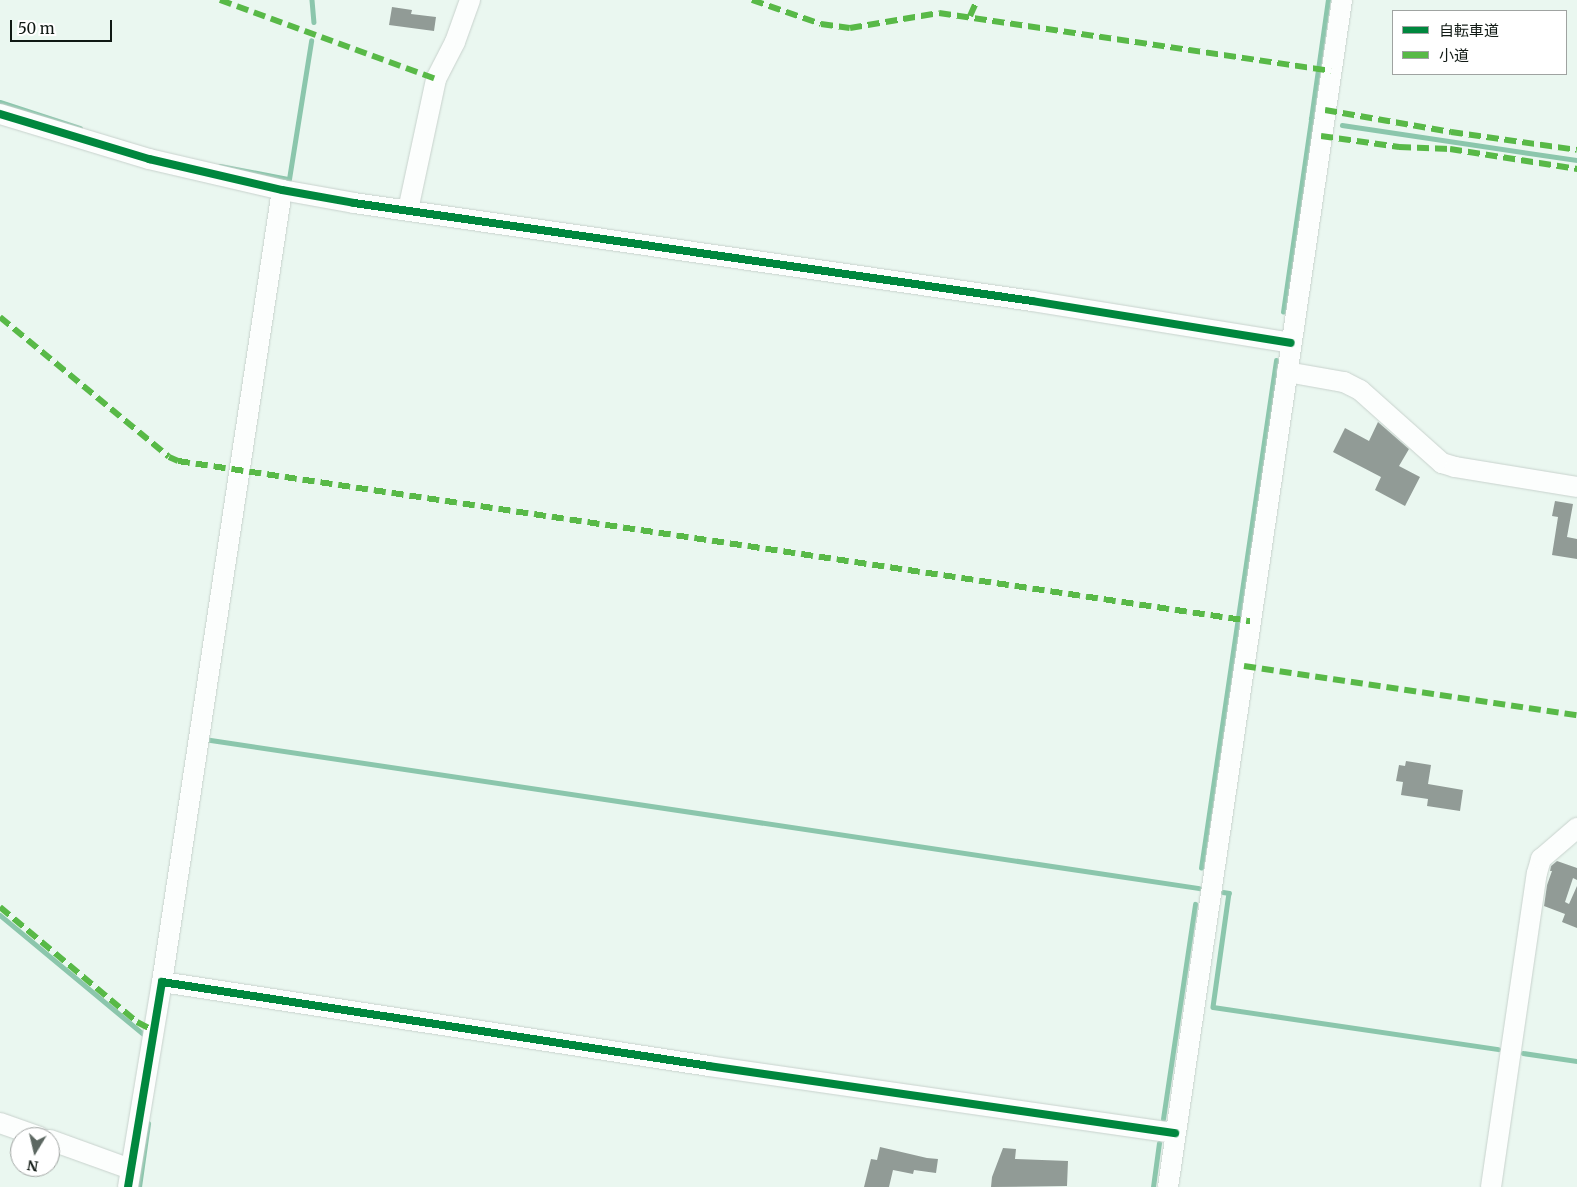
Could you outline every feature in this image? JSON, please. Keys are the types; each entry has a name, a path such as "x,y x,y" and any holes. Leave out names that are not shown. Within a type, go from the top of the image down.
{"street":[{"path":"408,210 436,79 455,42 470,0"},
{"path":"1168,1187 1342,0"},
{"path":"0,114 149,159 282,190 1032,301 1291,344"},
{"path":"60,1145 129,1178 162,982 282,190"},
{"path":"1286,372 1344,382 1360,390 1442,463 1455,467 1577,487"},
{"path":"1491,1187 1536,873 1541,859 1577,828"},
{"path":"162,982 709,1066 1175,1133"}],"building":[{"path":"392,7 412,10 411,14 436,17 434,31 389,25"},
{"path":"1378,422 1409,449 1399,466 1420,477 1405,506 1375,490 1381,477 1333,452 1345,428 1369,441"},
{"path":"1555,501 1573,504 1567,537 1577,539 1577,559 1552,555 1558,517 1552,516"},
{"path":"1406,761 1431,765 1428,784 1463,790 1460,811 1427,806 1428,799 1401,795 1403,782 1396,781 1399,765 1405,766"},
{"path":"1557,861 1577,868 1577,880 1573,878 1565,902 1569,904 1577,886 1577,928 1562,922 1565,914 1544,906 1547,885 1552,871 1550,871 1551,866"},
{"path":"880,1147 938,1159 936,1173 914,1170 913,1174 893,1170 889,1187 864,1187 871,1159 877,1160"},
{"path":"1003,1148 1016,1149 1015,1159 1068,1161 1067,1186 991,1187 992,1177"}],"waterway":[{"path":"312,0 314,22"},
{"path":"1313,120 1311,119 1328,0"},
{"path":"220,166 289,179 311,41"},
{"path":"0,102 80,128"},
{"path":"1283,312 1311,119"},
{"path":"1342,125 1577,160"},
{"path":"1201,868 1276,361"},
{"path":"204,739 1199,888"},
{"path":"1223,892 1229,893 1213,1007 1498,1049"},
{"path":"1163,1119 1195,904"},
{"path":"0,915 142,1033"},
{"path":"1523,1053 1577,1061"},
{"path":"139,1187 148,1124"},
{"path":"1153,1187 1159,1143"}],"marked path":[{"path":"220,0 436,79"},
{"path":"752,0 821,24 850,28 939,13 1331,71"},
{"path":"970,16 977,0"},
{"path":"1325,110 1451,132 1577,150"},
{"path":"1321,136 1399,147 1450,149 1577,169"},
{"path":"0,317 169,457 178,461 1250,621"},
{"path":"1244,666 1577,715"},
{"path":"0,907 137,1022 155,1031"}],"cycle path":[{"path":"0,114 149,159 282,190 354,203 1032,301 1291,343"},
{"path":"128,1187 162,982 709,1066 1175,1133"}]}
